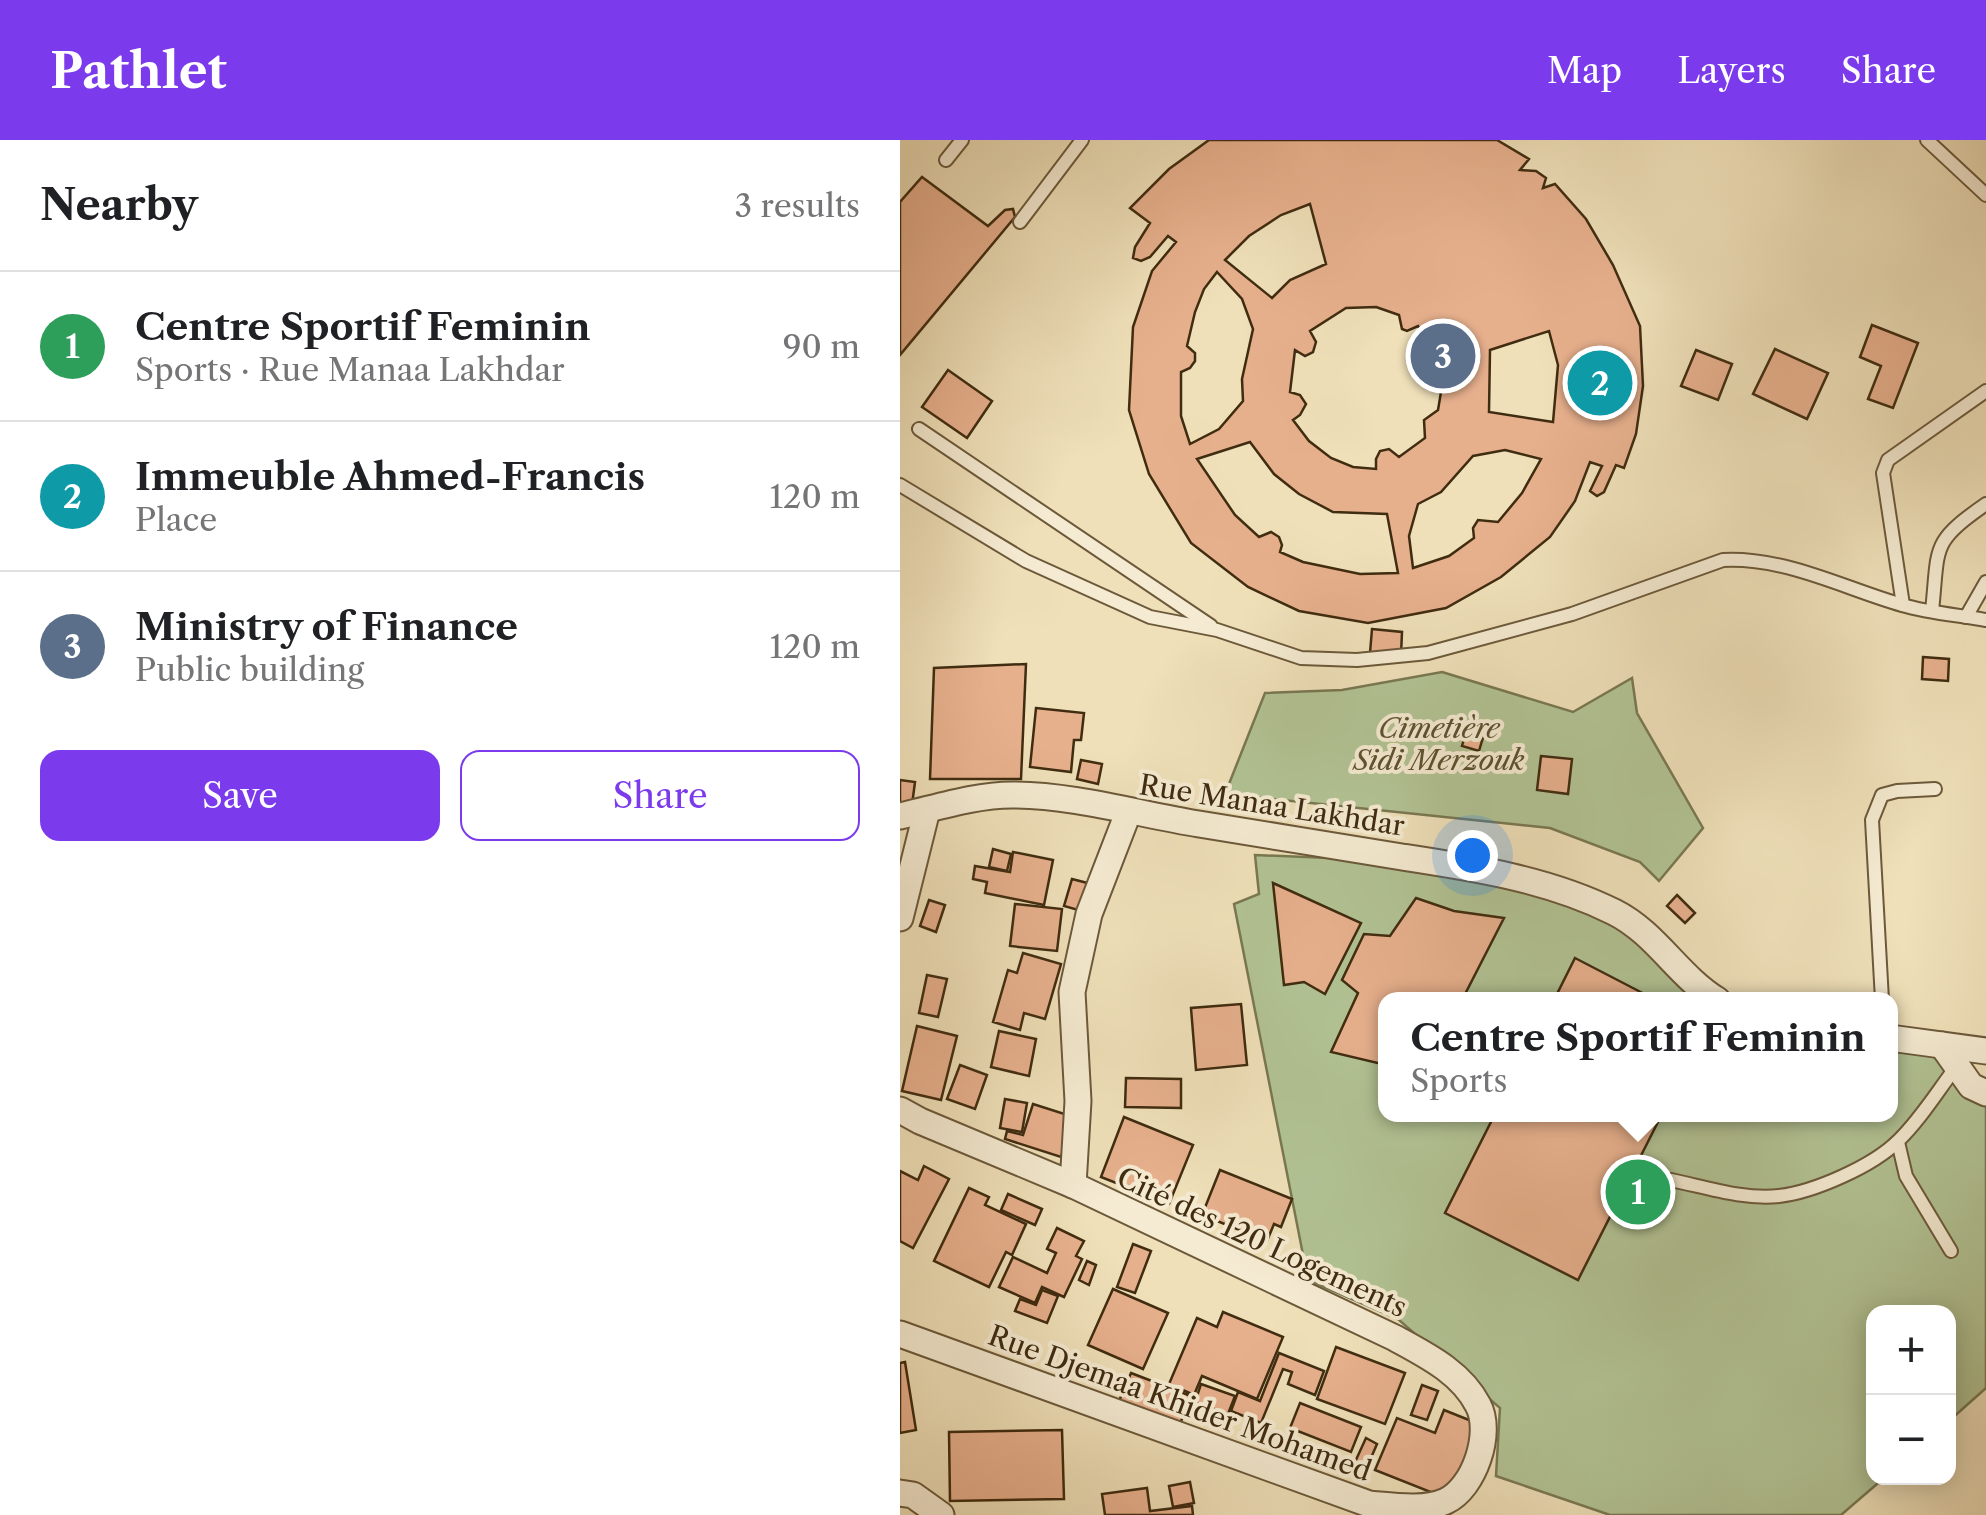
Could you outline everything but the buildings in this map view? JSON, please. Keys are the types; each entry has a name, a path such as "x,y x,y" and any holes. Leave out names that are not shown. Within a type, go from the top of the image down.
{"street":[{"name":"Rue Manaa Lakhdar","path":"900,816 978,798 1012,795 1063,799 1128,813 1481,869 1556,887 1615,912 1648,933 1705,992"},
{"path":"900,918 927,810"},
{"path":"1073,1185 1078,1101 1072,992 1089,914 1128,813"},
{"path":"1898,1040 1949,1056 1986,1051"},
{"path":"1949,1056 1971,1086 1986,1093"},
{"name":"Cité des 120 Logements","path":"900,1110 920,1122 1073,1185 1395,1338 1444,1366 1479,1406 1484,1440 1480,1457 1457,1494 1443,1502"},
{"name":"Rue Djemaa Khider Mohamed","path":"900,1334 1370,1504 1408,1507 1443,1502"},
{"path":"900,1493 913,1495 942,1515"}],"lane":[{"path":"946,160 962,140"},
{"path":"1020,222 1081,140"},
{"path":"1927,140 1986,194"},
{"path":"1903,605 1882,473 1888,460 1986,391"},
{"path":"919,429 1217,630"},
{"path":"900,486 1026,561 1150,617 1217,630 1301,658 1357,660 1428,653 1572,614 1724,560 1749,559 1782,566 1903,605 1986,620"},
{"path":"1932,611 1940,544 1950,529 1986,504"},
{"path":"1966,617 1986,582"},
{"path":"1882,992 1872,820 1882,795 1897,790 1934,789"},
{"path":"1671,1180 1748,1195 1780,1196 1826,1182 1870,1162 1898,1142 1949,1056"},
{"path":"1898,1142 1906,1176 1951,1251"}],"green space":[{"name":"Cimetière Sidi Merzouk","path":"1442,672 1573,712 1632,678 1637,713 1703,828 1659,881 1640,862 1550,828 1225,794 1265,693 1342,690"},
{"path":"1255,855 1473,864 1611,905 1714,992 1378,992 1378,1122 1898,1122 1898,1041 1917,1042 1986,1103 1986,1388 1956,1415 1956,1305 1866,1305 1866,1485 1876,1485 1841,1515 1610,1515 1496,1476 1500,1408 1398,1319 1308,1280 1234,904 1259,894"}],"place":[{"name":"Ministry of Finance","path":"1443,356"},
{"name":"Immeuble Ahmed-Francis","path":"1600,383"},
{"name":"Centre Sportif Feminin","path":"1638,1192"}]}
